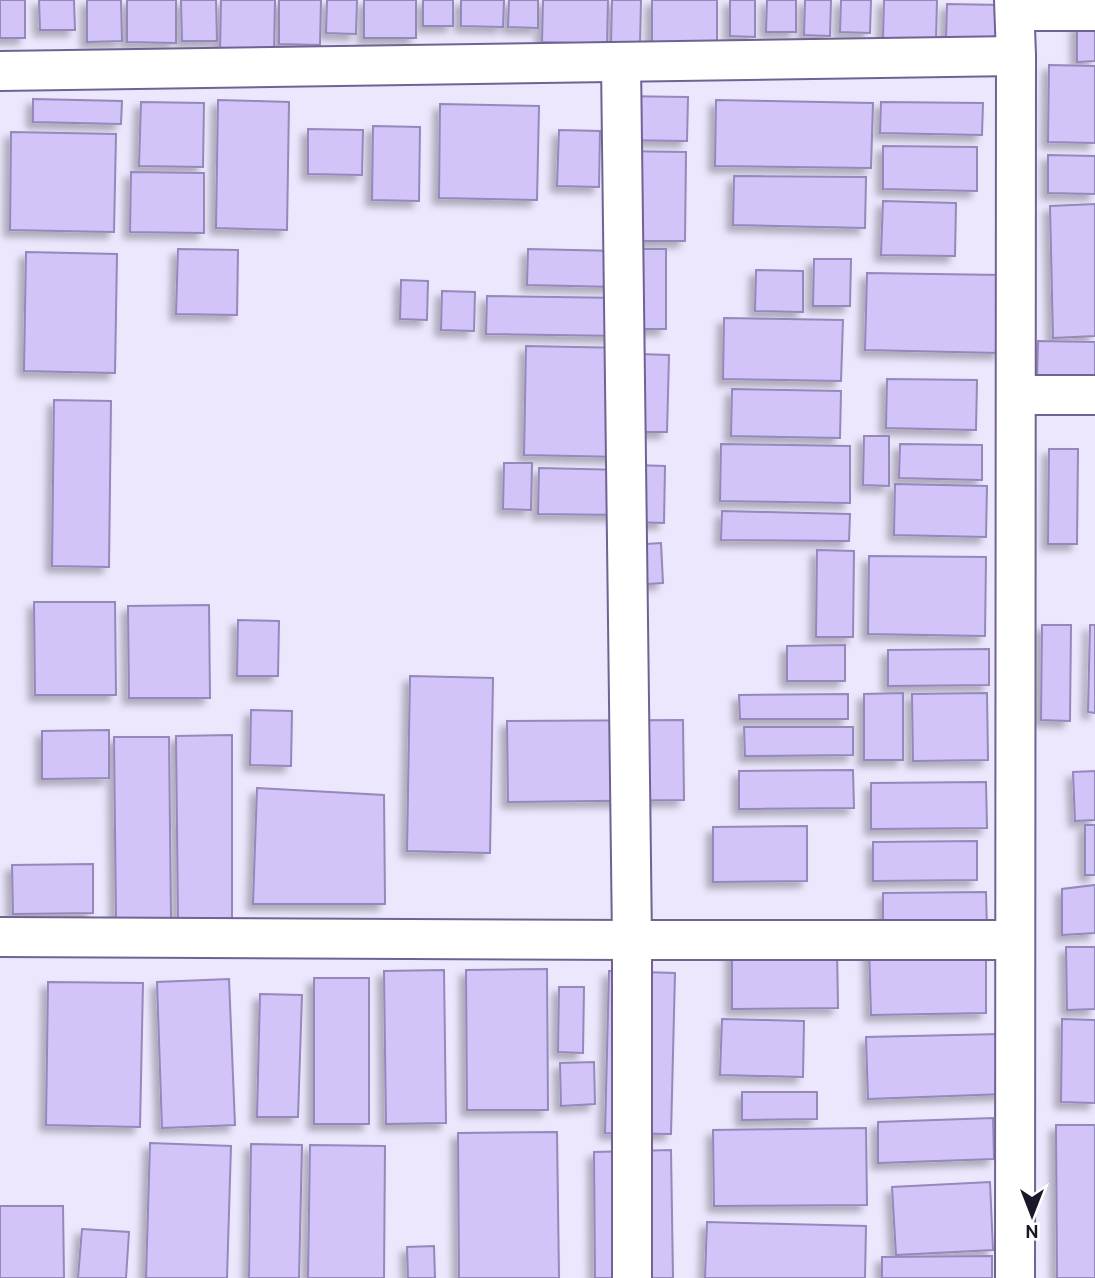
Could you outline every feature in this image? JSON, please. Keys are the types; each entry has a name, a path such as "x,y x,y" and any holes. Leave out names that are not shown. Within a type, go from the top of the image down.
{"street":[{"path":"1015,1278 1014,5 1095,11"},
{"path":"0,71 1016,56"},
{"path":"621,62 632,940 632,1278"},
{"path":"1016,395 1095,395"},
{"path":"0,937 1015,940"}],"building":[{"path":"0,0 25,0 25,38 0,38"},
{"path":"39,0 74,0 75,30 40,30"},
{"path":"87,0 121,0 122,41 87,42"},
{"path":"127,0 176,0 176,43 127,42"},
{"path":"181,0 216,0 217,41 182,41"},
{"path":"221,0 275,0 274,52 220,51"},
{"path":"279,0 321,0 320,45 279,44"},
{"path":"327,0 357,0 356,34 326,33"},
{"path":"364,0 416,0 416,38 364,38"},
{"path":"423,0 453,0 453,26 423,26"},
{"path":"461,0 504,0 503,27 461,26"},
{"path":"509,0 538,0 538,28 508,27"},
{"path":"543,0 608,0 607,44 542,42"},
{"path":"612,0 641,0 640,45 611,44"},
{"path":"652,0 717,0 717,50 652,49"},
{"path":"730,0 755,0 755,37 730,36"},
{"path":"767,0 796,0 796,32 766,32"},
{"path":"805,0 831,0 830,36 804,35"},
{"path":"841,0 871,0 870,33 840,32"},
{"path":"884,0 937,0 936,39 883,38"},
{"path":"947,4 1002,5 1001,39 946,38"},
{"path":"1077,24 1095,24 1095,61 1077,62"},
{"path":"1049,65 1095,66 1095,143 1048,142"},
{"path":"615,96 688,97 687,141 614,140"},
{"path":"33,99 122,101 121,124 33,122"},
{"path":"218,100 289,102 287,230 216,228"},
{"path":"716,100 873,103 871,168 715,166"},
{"path":"141,102 204,103 203,167 139,166"},
{"path":"881,102 983,103 982,135 880,133"},
{"path":"440,104 539,106 537,200 439,198"},
{"path":"373,126 420,127 419,201 372,200"},
{"path":"308,129 363,130 362,175 308,174"},
{"path":"559,130 600,131 599,187 557,186"},
{"path":"11,132 116,134 114,232 10,230"},
{"path":"883,146 977,147 977,191 883,189"},
{"path":"615,151 686,152 685,241 614,241"},
{"path":"1048,155 1095,156 1095,194 1048,193"},
{"path":"131,172 204,173 204,233 130,232"},
{"path":"734,176 866,177 865,228 733,225"},
{"path":"883,201 956,203 955,256 881,255"},
{"path":"1095,204 1095,336 1053,338 1050,206"},
{"path":"178,249 238,250 237,315 176,314"},
{"path":"528,249 618,251 617,287 527,285"},
{"path":"632,249 666,249 666,329 630,329"},
{"path":"26,252 117,254 115,373 24,371"},
{"path":"814,259 851,259 850,306 813,306"},
{"path":"756,270 803,271 803,312 755,311"},
{"path":"867,273 1001,275 1000,353 865,350"},
{"path":"401,280 428,281 427,320 400,319"},
{"path":"442,291 475,292 474,331 441,330"},
{"path":"487,296 624,298 623,336 486,334"},
{"path":"724,318 843,320 841,381 723,379"},
{"path":"1038,341 1095,342 1095,380 1037,379"},
{"path":"526,346 626,348 623,457 524,455"},
{"path":"638,354 669,355 667,432 637,432"},
{"path":"887,379 977,380 976,430 886,428"},
{"path":"732,389 841,391 840,438 731,436"},
{"path":"54,400 111,401 109,567 52,566"},
{"path":"864,436 889,436 889,486 863,485"},
{"path":"721,444 850,446 850,503 720,501"},
{"path":"900,444 982,445 982,480 899,478"},
{"path":"1049,449 1078,449 1077,544 1048,544"},
{"path":"504,463 532,463 531,510 503,509"},
{"path":"634,465 665,466 664,523 633,522"},
{"path":"539,468 624,470 623,515 538,514"},
{"path":"895,484 987,486 986,537 894,535"},
{"path":"722,511 850,514 849,541 721,540"},
{"path":"661,543 663,583 632,585 630,545"},
{"path":"817,550 854,551 853,637 816,637"},
{"path":"869,556 986,557 985,636 868,634"},
{"path":"34,602 115,602 116,695 35,695"},
{"path":"209,605 210,698 129,698 128,606"},
{"path":"238,620 279,621 278,676 237,676"},
{"path":"1042,625 1071,625 1070,721 1041,720"},
{"path":"1090,625 1095,625 1095,713 1088,712"},
{"path":"845,645 845,681 787,681 787,646"},
{"path":"989,649 989,685 888,686 888,650"},
{"path":"410,676 493,678 490,853 407,851"},
{"path":"903,693 903,760 864,760 864,694"},
{"path":"987,693 988,760 913,761 912,694"},
{"path":"848,694 848,719 740,719 739,695"},
{"path":"251,710 292,711 291,766 250,765"},
{"path":"683,720 684,800 508,802 507,721"},
{"path":"744,727 853,727 853,755 745,756"},
{"path":"109,730 109,778 42,779 42,731"},
{"path":"232,735 232,918 178,919 176,736"},
{"path":"114,737 169,737 171,918 116,919"},
{"path":"853,770 854,808 739,809 739,771"},
{"path":"1095,771 1095,820 1075,821 1073,772"},
{"path":"986,782 987,828 871,829 871,783"},
{"path":"257,788 384,795 385,904 253,904"},
{"path":"1085,825 1095,825 1095,875 1085,875"},
{"path":"807,826 807,881 713,882 713,827"},
{"path":"977,841 977,880 873,881 873,842"},
{"path":"93,864 93,913 13,914 12,865"},
{"path":"1095,885 1095,933 1062,935 1062,889"},
{"path":"986,892 987,930 883,931 883,893"},
{"path":"986,944 986,1013 871,1015 869,946"},
{"path":"1066,947 1095,947 1095,1009 1067,1010"},
{"path":"837,948 838,1008 732,1009 732,949"},
{"path":"547,969 548,1110 467,1110 466,970"},
{"path":"444,970 446,1123 386,1124 384,971"},
{"path":"609,971 675,973 671,1134 605,1133"},
{"path":"314,978 369,978 369,1124 314,1124"},
{"path":"229,979 235,1125 162,1128 157,982"},
{"path":"48,982 143,983 140,1127 46,1125"},
{"path":"559,987 584,987 583,1053 558,1052"},
{"path":"260,994 302,995 298,1117 257,1117"},
{"path":"722,1019 804,1021 803,1077 720,1075"},
{"path":"1062,1019 1095,1020 1095,1103 1061,1102"},
{"path":"1002,1034 1004,1094 868,1099 866,1037"},
{"path":"594,1062 595,1104 561,1106 560,1063"},
{"path":"742,1092 817,1092 817,1119 742,1120"},
{"path":"993,1118 994,1159 878,1163 878,1122"},
{"path":"1056,1125 1095,1125 1095,1278 1057,1278"},
{"path":"866,1128 867,1205 714,1206 713,1130"},
{"path":"557,1132 559,1278 459,1278 458,1133"},
{"path":"150,1143 231,1146 227,1278 146,1278"},
{"path":"251,1144 302,1145 299,1278 249,1278"},
{"path":"310,1145 385,1146 384,1278 308,1278"},
{"path":"671,1150 673,1278 595,1278 594,1152"},
{"path":"990,1182 993,1250 896,1255 892,1187"},
{"path":"0,1206 63,1206 64,1278 0,1278"},
{"path":"707,1222 866,1226 865,1278 705,1278"},
{"path":"82,1229 129,1232 126,1278 78,1278"},
{"path":"434,1246 435,1278 408,1278 407,1247"},
{"path":"992,1256 992,1278 882,1278 882,1257"}]}
